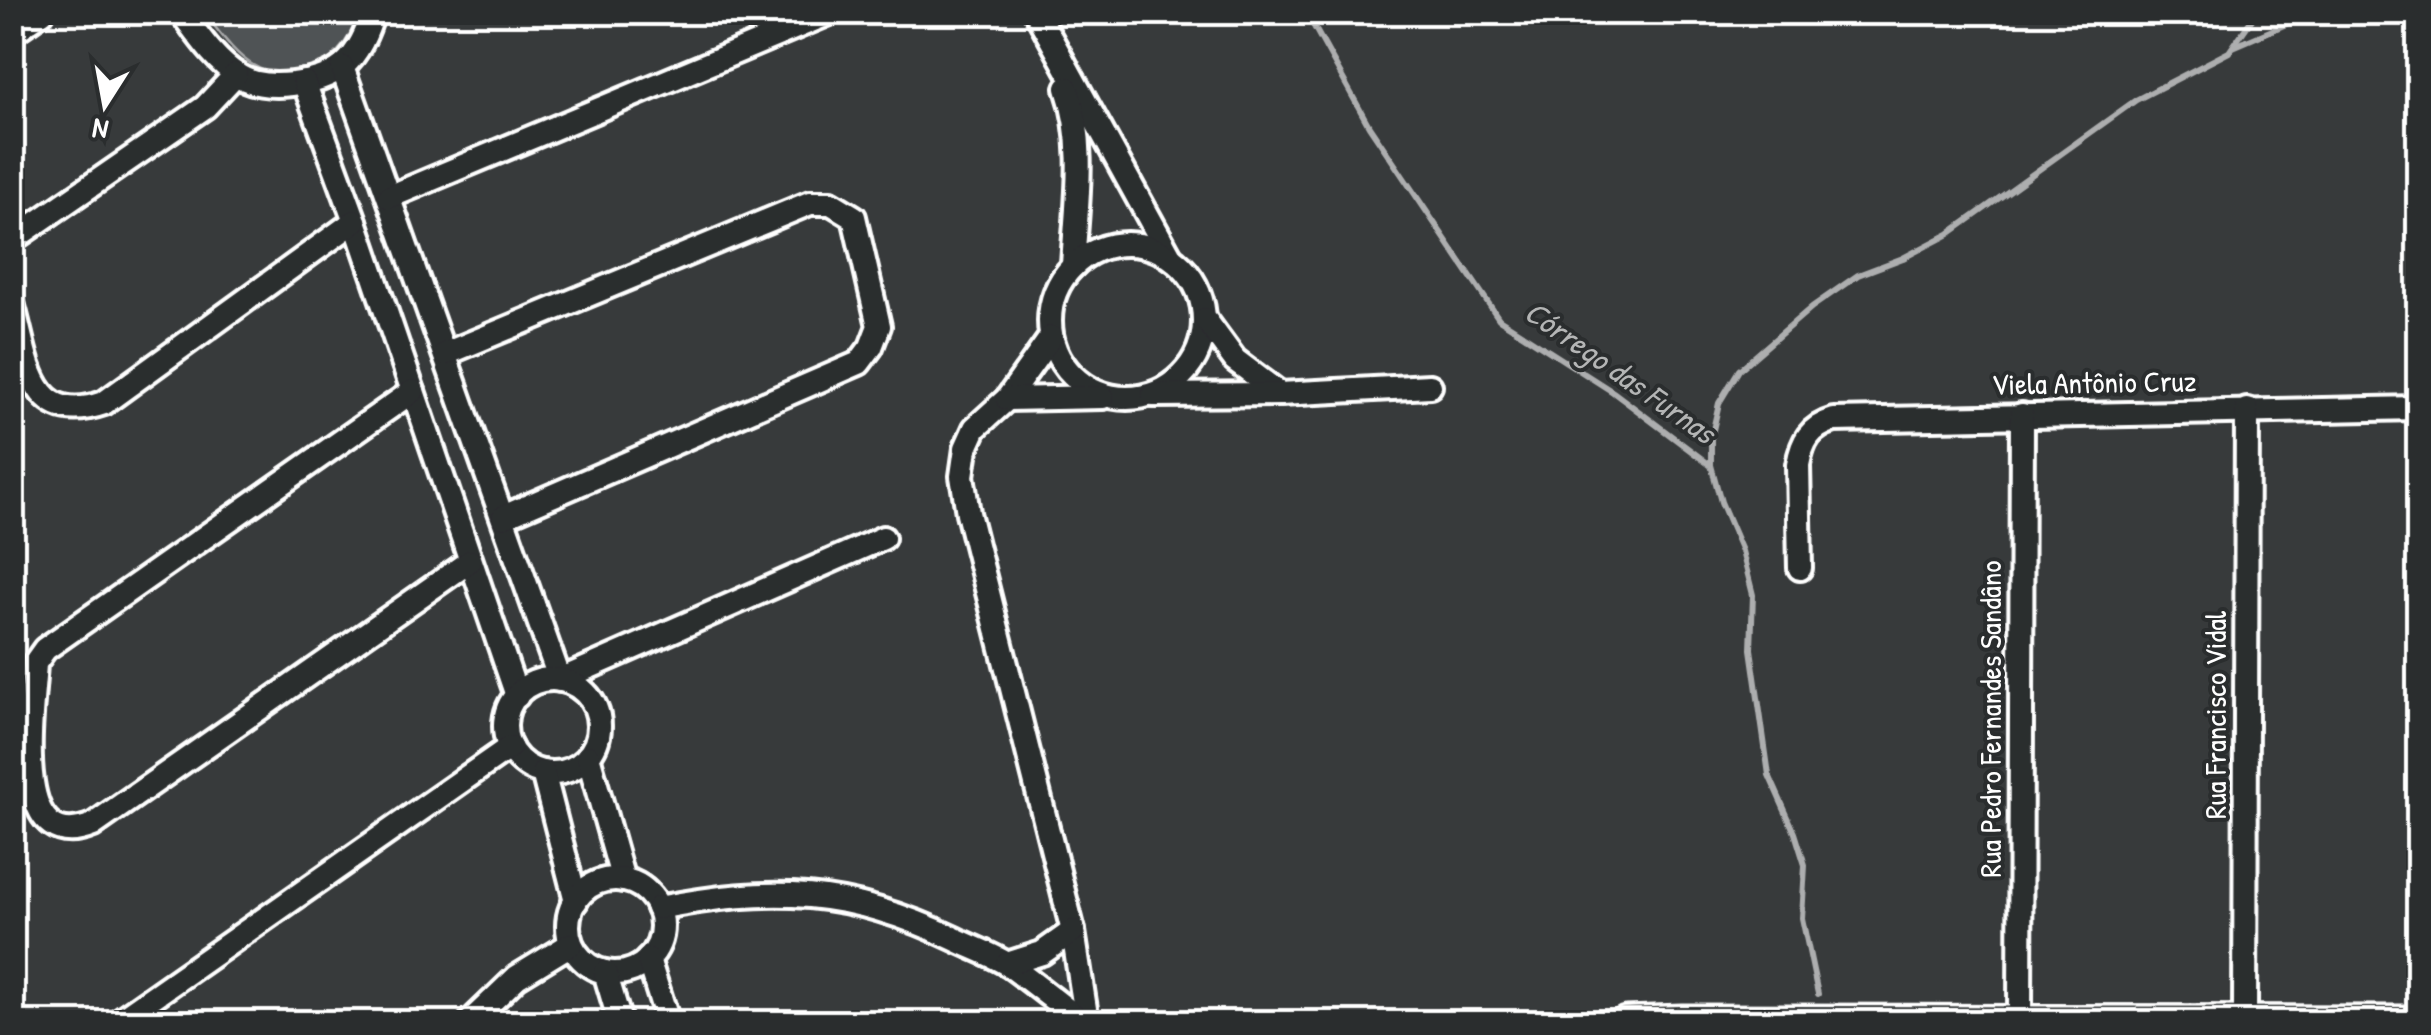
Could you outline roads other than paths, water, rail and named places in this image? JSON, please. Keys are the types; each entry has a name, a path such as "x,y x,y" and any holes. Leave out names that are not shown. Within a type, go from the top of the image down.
{"main road":[{"path":"1626,1022 2418,1021"}],"street":[{"path":"12,33 42,12"},
{"path":"181,12 208,48 236,74 274,86 304,82 342,66 358,47 373,12"},
{"path":"389,197 832,12"},
{"path":"1040,18 1170,256 1188,273 1200,295 1205,320 1202,344 1191,366 1173,384 1151,395"},
{"path":"1040,18 1076,113 1079,158 1073,266"},
{"path":"342,66 560,680"},
{"path":"12,240 205,107 236,74"},
{"path":"304,82 517,696"},
{"path":"444,354 810,204 831,202 854,217 878,326 871,347 858,362 502,517"},
{"path":"12,303 36,386 47,402 65,409 85,409 104,402 355,221"},
{"path":"1111,397 1078,381 1060,361 1051,337 1050,311 1057,286 1073,266 1094,251 1120,244 1146,246 1170,256"},
{"path":"1205,320 1235,360 1280,394"},
{"path":"1051,337 1007,399 975,428 966,448 962,476 1073,930 1085,1022"},
{"path":"1007,399 1280,394 1430,386"},
{"path":"412,391 45,649 35,663 30,780 40,811 59,830 75,832 94,824 470,561"},
{"name":"Viela Antônio Cruz","path":"1800,568 1798,465 1808,434 1834,420 2418,408"},
{"name":"Rua Francisco Vidal","path":"2245,1021 2246,410"},
{"name":"Rua Pedro Fernandes Sandâno","path":"2020,1022 2022,415"},
{"path":"560,680 574,684 594,704 599,731 588,756 568,770 542,772 529,767 510,746 506,720 517,696 537,682 560,680 884,538"},
{"path":"118,1022 510,746"},
{"path":"588,756 623,880"},
{"path":"542,772 576,901 568,930 579,957 605,972 621,973 648,959 662,934 658,908 648,894 623,880 596,884 576,901"},
{"path":"658,908 724,896 778,893 838,899 908,916 1007,964 1085,1022"},
{"path":"1007,964 1042,953 1073,930"},
{"path":"470,1022 517,977 572,944"},
{"path":"648,959 668,1022"},
{"path":"605,972 620,1022"}],"waterway":[{"name":"Córrego das Furnas","path":"1306,12 1369,126 1499,319 1613,392 1710,465"},
{"path":"1818,994 1802,918 1805,865 1769,775 1751,649 1753,595 1742,551 1721,502 1711,465 1711,439 1719,403 1739,370 1812,307 1858,275 1949,234 2136,100 2229,52 2257,12"},
{"path":"2233,47 2314,12"}]}
